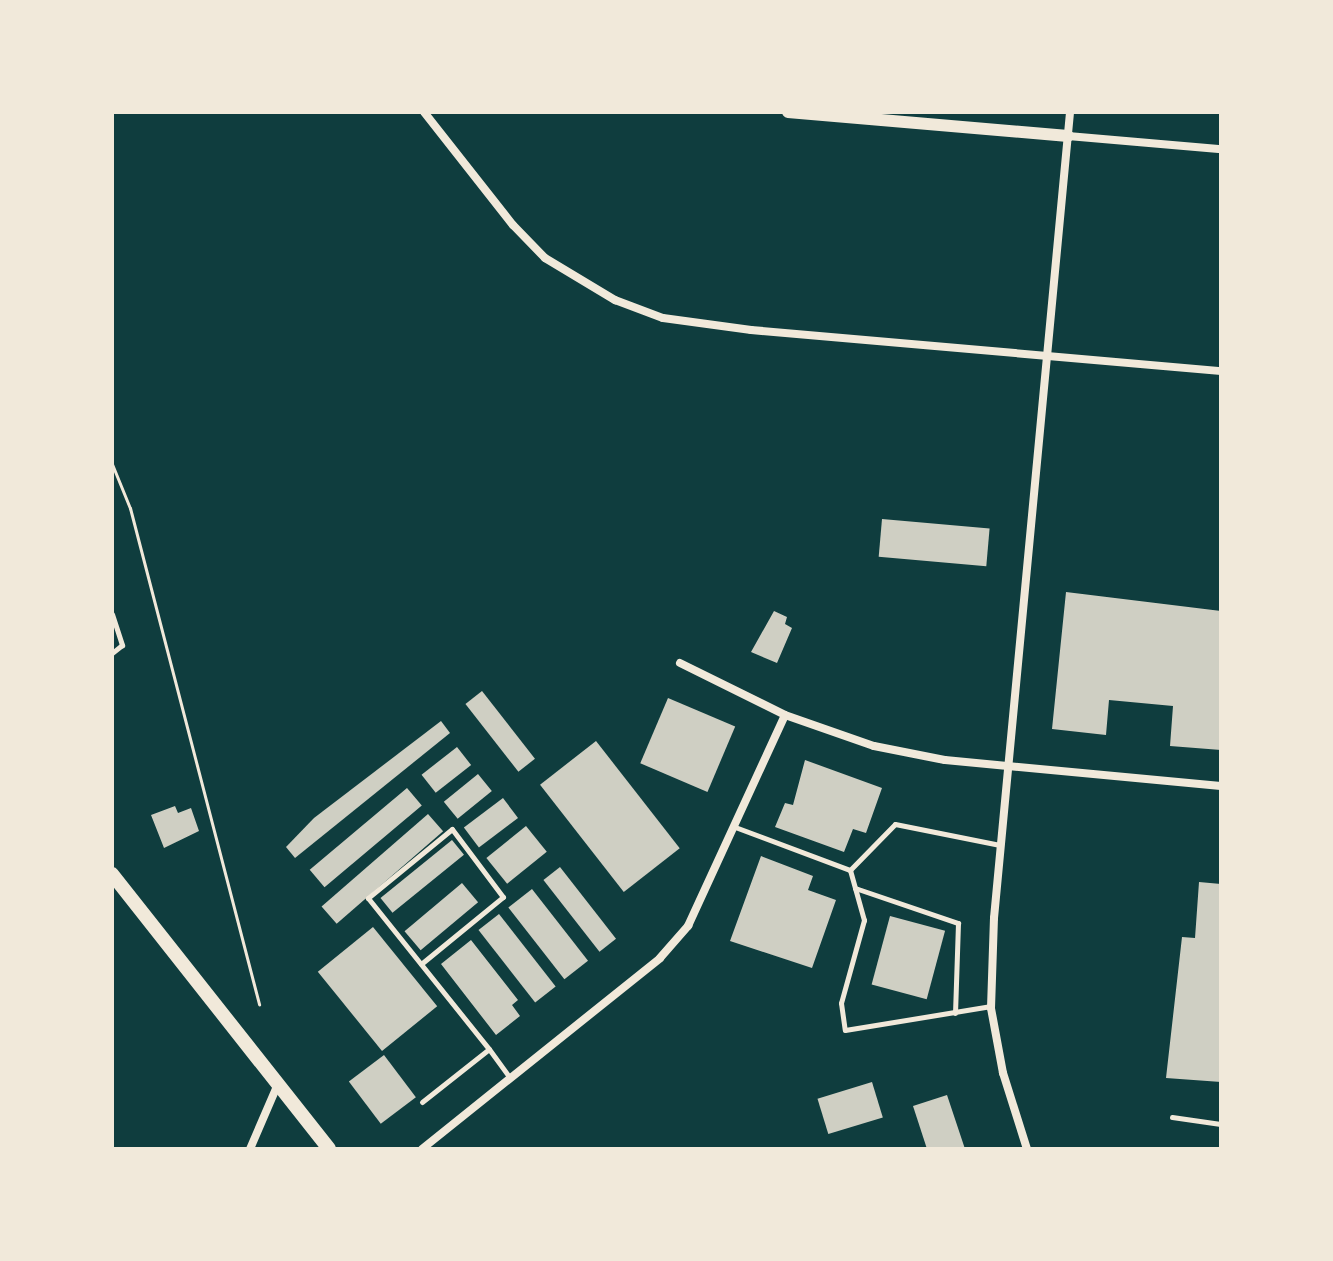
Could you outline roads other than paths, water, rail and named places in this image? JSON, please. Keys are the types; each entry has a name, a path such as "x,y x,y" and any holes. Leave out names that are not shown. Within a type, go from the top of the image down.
{"main road":[{"path":"112,874 329,1149"}],"street":[{"path":"424,112 545,258 615,300 696,325 1221,371"},
{"path":"788,112 1221,149"},
{"path":"1027,1149 1003,1073 991,1006 1001,845 1070,112"},
{"path":"680,663 785,715 874,746 1008,767 1221,786"},
{"path":"422,1149 678,938 735,827 785,715"},
{"path":"250,1149 278,1084"}],"lane":[{"path":"112,614 122,645 112,653"},
{"path":"850,870 895,824 1001,845"},
{"path":"735,827 850,870"},
{"path":"421,964 503,897 452,829 368,898 510,1078"},
{"path":"850,870 864,920 841,1003 845,1030 991,1006"},
{"path":"855,888 958,923 955,1013"},
{"path":"422,1102 489,1049"},
{"path":"1172,1117 1221,1124"}]}
